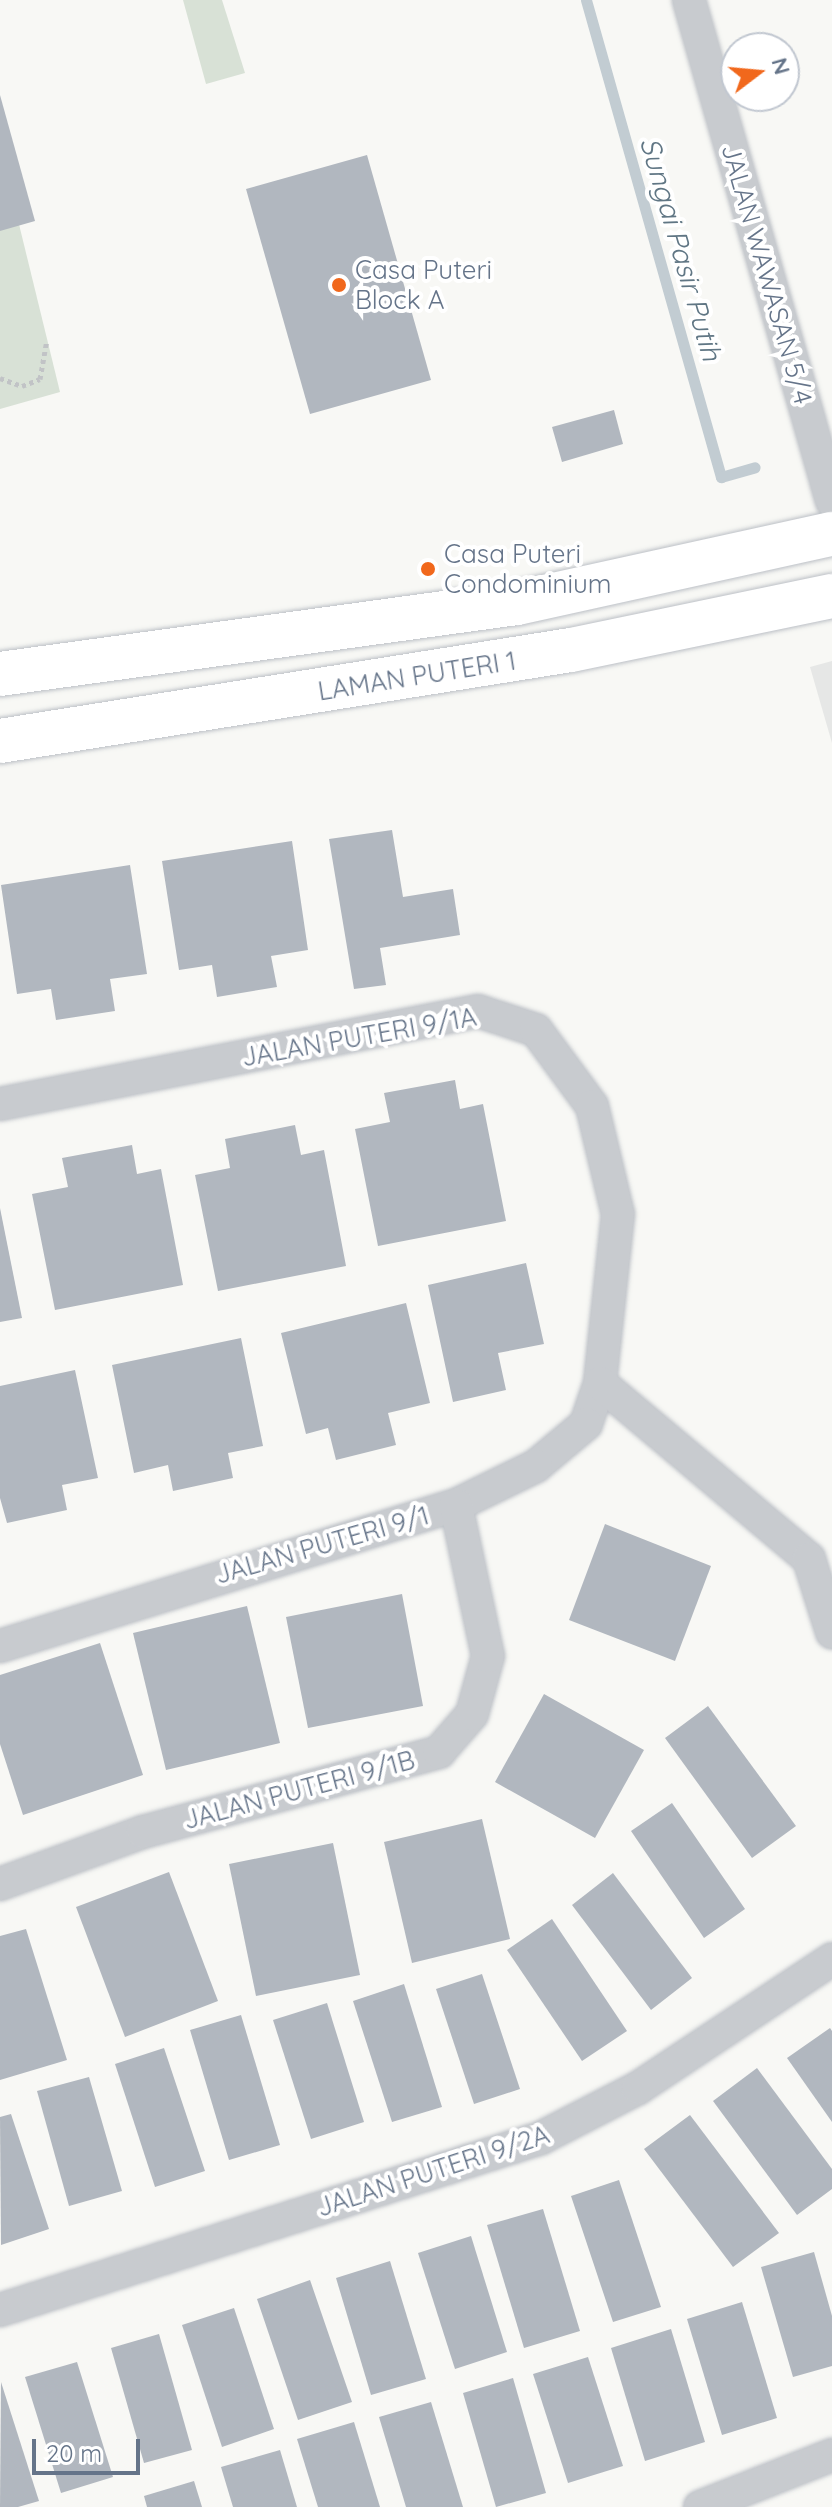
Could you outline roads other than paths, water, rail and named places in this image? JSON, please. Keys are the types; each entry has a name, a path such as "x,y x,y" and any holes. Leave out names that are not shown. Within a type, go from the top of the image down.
{"main road":[{"path":"0,674 517,603 832,534"},
{"name":"LAMAN PUTERI 1","path":"0,741 571,650 832,596"}],"street":[{"name":"JALAN WAWASAN 5/4","path":"689,0 832,501"},
{"name":"JALAN PUTERI 9/1A","path":"0,1104 478,1011 536,1030 592,1106 618,1214 600,1383"},
{"name":"JALAN PUTERI 9/1","path":"0,1646 456,1505 536,1466 576,1432 600,1383"},
{"path":"600,1383 809,1559 832,1632"},
{"name":"JALAN PUTERI 9/1B","path":"0,1884 143,1832 439,1752 472,1714 488,1656 456,1505"},
{"name":"JALAN PUTERI 9/2A","path":"0,2310 541,2138 638,2088 832,1959"},
{"path":"700,2507 832,2455"}],"waterway":[{"name":"Sungai Pasir Putih","path":"586,0 721,477 755,467"}],"place":[{"name":"Casa Puteri Block A","path":"339,285"},
{"name":"Casa Puteri Condominium","path":"428,569"}]}
